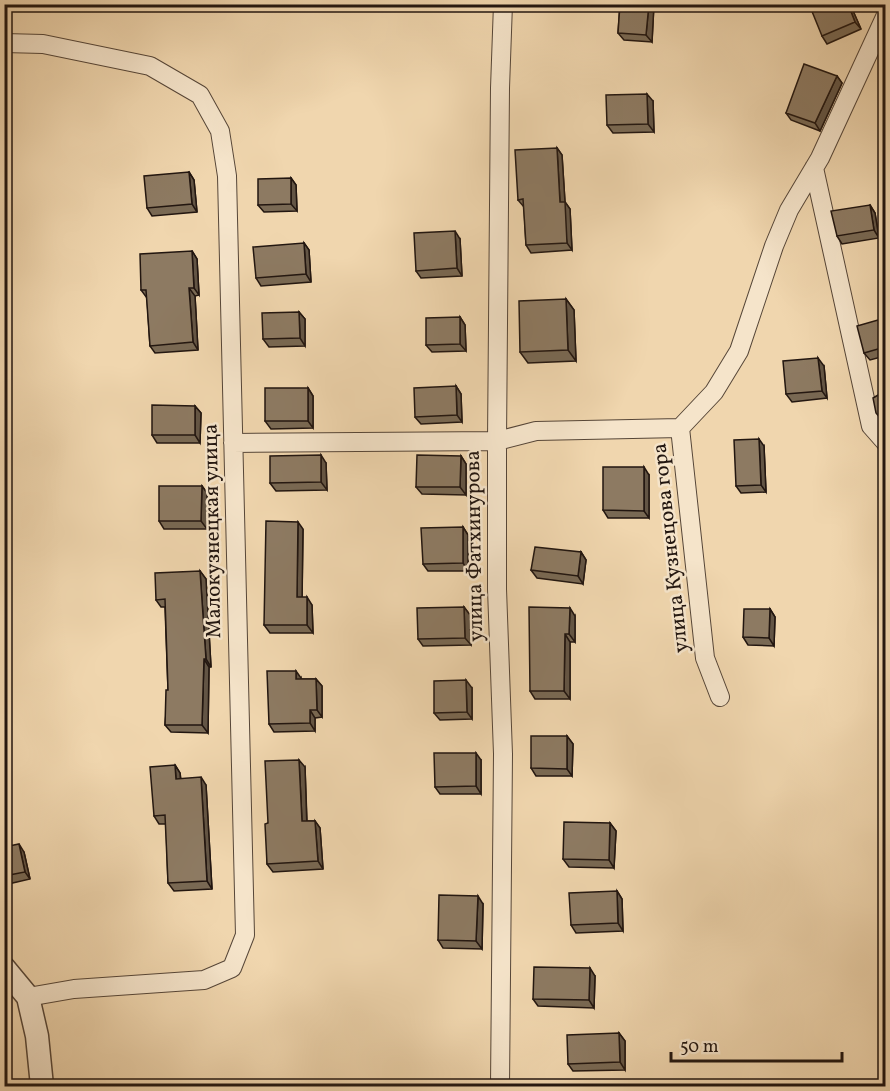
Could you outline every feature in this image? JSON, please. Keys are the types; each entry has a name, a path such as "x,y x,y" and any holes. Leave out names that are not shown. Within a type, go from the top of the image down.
{"street":[{"name":"улица Фатхинурова","path":"500,1086 503,754 497,589 497,441 500,88 503,4"},
{"path":"233,443 497,441 536,431 681,428 714,392 739,351 774,246 789,210 814,168 885,13 883,4"},
{"name":"Малокузнецкая улица","path":"4,43 43,44 150,66 200,95 220,131 227,176 245,935 232,968 204,980 74,989 28,997"},
{"path":"814,168 870,426 885,443"},
{"name":"улица Кузнецова гора","path":"681,428 705,658 720,697"},
{"path":"4,968 28,997 37,1036 42,1086"}],"building":[{"path":"620,4 649,4 646,35 618,33"},
{"path":"809,4 848,4 855,22 822,36"},
{"path":"804,64 837,76 815,123 786,113"},
{"path":"647,94 648,124 607,125 606,95"},
{"path":"557,148 560,202 565,202 567,243 526,245 523,199 518,200 515,150"},
{"path":"189,172 192,204 147,208 144,176"},
{"path":"291,178 291,204 258,205 258,179"},
{"path":"870,205 874,230 837,236 831,211"},
{"path":"455,231 457,268 416,271 414,233"},
{"path":"304,243 306,274 256,278 253,247"},
{"path":"192,251 194,288 189,288 193,342 150,346 146,290 141,290 140,254"},
{"path":"566,299 568,350 520,352 519,301"},
{"path":"299,312 300,338 263,339 262,313"},
{"path":"460,317 460,344 426,345 426,318"},
{"path":"885,318 885,347 864,353 857,326"},
{"path":"818,358 822,391 786,394 783,361"},
{"path":"456,386 457,415 415,417 414,388"},
{"path":"265,388 308,388 308,421 265,421"},
{"path":"885,391 885,424 876,413 873,398"},
{"path":"152,405 195,406 195,435 152,435"},
{"path":"759,439 761,485 736,486 734,440"},
{"path":"321,455 321,482 270,483 270,456"},
{"path":"417,455 461,456 460,487 416,487"},
{"path":"603,467 644,467 644,511 603,510"},
{"path":"159,486 202,486 201,521 159,521"},
{"path":"266,521 298,522 297,597 307,597 307,625 264,625"},
{"path":"463,527 463,563 423,564 421,528"},
{"path":"535,547 581,552 578,576 531,570"},
{"path":"200,571 206,659 204,659 202,725 165,725 166,690 168,690 165,599 156,600 155,573"},
{"path":"464,607 465,638 418,639 417,608"},
{"path":"529,607 570,608 569,634 565,634 564,691 530,691"},
{"path":"744,609 770,609 769,638 743,637"},
{"path":"267,671 296,671 296,679 316,679 317,710 310,710 310,723 269,724"},
{"path":"466,680 467,712 434,713 434,681"},
{"path":"531,736 567,736 567,769 531,768"},
{"path":"434,753 476,753 476,786 435,787"},
{"path":"299,760 302,821 315,821 318,861 267,864 265,761"},
{"path":"175,765 176,779 201,777 207,881 168,883 165,815 154,816 150,767"},
{"path":"564,822 610,823 609,860 563,859"},
{"path":"19,844 25,872 4,876 4,847"},
{"path":"617,891 618,923 571,925 569,893"},
{"path":"439,895 478,896 476,941 438,940"},
{"path":"534,967 590,968 589,1000 533,999"},
{"path":"619,1033 620,1062 568,1064 567,1035"}]}
